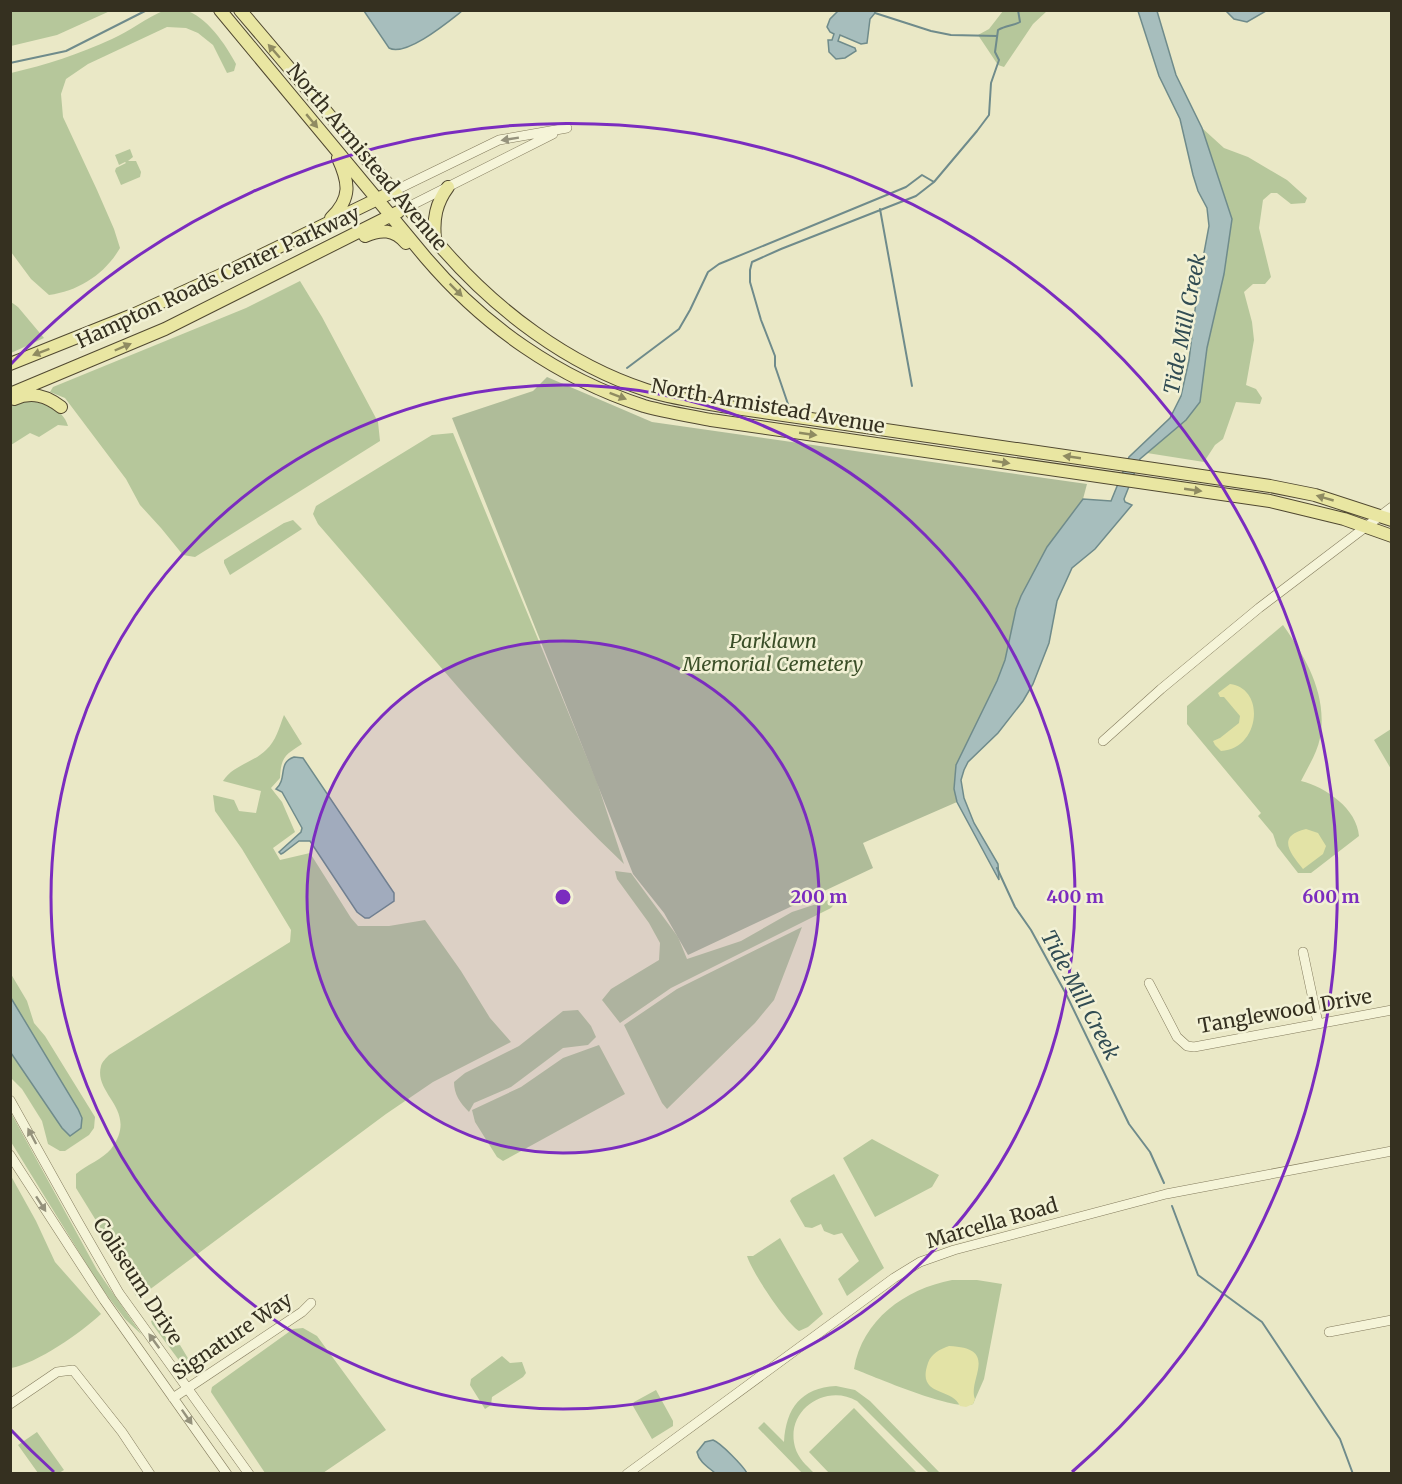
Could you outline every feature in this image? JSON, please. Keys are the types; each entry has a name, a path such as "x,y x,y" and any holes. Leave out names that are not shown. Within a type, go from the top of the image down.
{"main road":[{"name":"North Armistead Avenue","path":"220,10 448,283 481,315 543,360 588,384 647,406 711,420 1270,501 1323,513 1366,526 1392,537"},
{"name":"North Armistead Avenue","path":"240,10 477,285 523,324 597,370 649,391 722,406 1281,488 1315,495 1386,518"},
{"path":"324,225 339,210 347,191 346,178 329,142"},
{"path":"435,239 436,210 448,187"},
{"name":"Hampton Roads Center Parkway","path":"10,364 178,295 394,191"},
{"name":"Hampton Roads Center Parkway","path":"10,394 165,329 408,207"},
{"path":"257,284 304,267 379,231 398,234 429,261"},
{"path":"10,400 32,395 44,396 62,407"}],"street":[{"path":"394,191 499,141 567,128 408,207"},
{"path":"1103,741 1143,704 1241,622 1366,526 1386,518 1392,507"},
{"path":"1303,952 1318,1023"},
{"name":"Tanglewood Drive","path":"1149,983 1177,1037 1186,1046 1203,1046 1392,1010"},
{"name":"Coliseum Drive","path":"10,1100 119,1293 249,1473"},
{"name":"Marcella Road","path":"627,1473 894,1278 921,1262 954,1250 1162,1196 1392,1151"},
{"name":"Coliseum Drive","path":"10,1155 104,1300 227,1473"},
{"name":"Signature Way","path":"173,1398 302,1312 311,1303"},
{"path":"1329,1332 1392,1320"},
{"path":"10,1404 57,1372 73,1370 122,1432 150,1473"}],"shaded area":[{"path":"165,10 184,10 207,24 232,56 236,64 234,71 227,73 213,45 198,33 186,28 167,27 88,64 66,79 61,94 63,117 114,229 120,248 107,266 90,280 71,290 49,295 31,279 11,252 11,73 87,50 119,36"},
{"path":"10,11 110,11 57,35 11,46"},
{"path":"1003,11 1047,11 1033,24 1004,67 998,65 978,35 989,29"},
{"path":"1202,128 1224,148 1248,157 1287,180 1307,198 1305,203 1291,204 1277,193 1271,193 1263,200 1259,228 1271,277 1265,284 1253,284 1244,292 1254,340 1246,385 1256,389 1262,398 1260,404 1236,402 1223,439 1215,445 1204,462 1147,453 1186,420 1200,402 1207,348 1224,274 1232,219"},
{"path":"130,149 133,157 128,161 136,161 141,172 140,177 121,185 115,171 116,168 126,163 119,165 115,155"},
{"path":"300,281 322,317 378,422 380,441 195,557 183,555 140,505 126,479 65,398 50,392 53,387 246,308"},
{"path":"11,302 44,338 11,353"},
{"path":"26,400 57,411 68,426 58,425 39,437 30,433 11,445 11,406"},
{"path":"453,433 597,782 624,864 505,741 318,524 313,514 316,506 432,435"},
{"path":"293,520 302,529 230,575 224,560 284,523"},
{"path":"1283,625 1307,664 1321,707 1322,722 1319,744 1301,781 1320,788 1339,801 1353,817 1359,836 1311,873 1298,873 1277,846 1273,834 1258,816 1261,813 1187,724 1187,706"},
{"path":"284,715 302,744 285,757 281,765 280,778 271,788 282,802 295,832 273,848 280,860 310,853 358,926 389,926 425,920 461,971 490,1018 511,1042 433,1082 386,1114 141,1296 136,1296 100,1227 76,1188 76,1174 108,1153 119,1135 121,1124 114,1104 103,1086 100,1076 101,1066 109,1055 290,942 291,930 242,849 215,811 213,795 234,800 239,811 256,813 261,791 223,781 232,771 261,754 272,743"},
{"path":"1391,729 1391,769 1374,740"},
{"path":"615,871 631,873 678,937 687,959 741,941 792,912 841,896 831,908 671,988 620,1023 602,1000 611,989 659,960 660,943 649,923 617,879"},
{"path":"802,927 774,1000 755,1023 667,1109 624,1025 677,989"},
{"path":"11,974 27,1001 34,1023 45,1036 95,1117 94,1128 89,1135 65,1151 60,1151 48,1144 42,1121 22,1089 11,1078 11,1053 62,1128 82,1118 11,998"},
{"path":"578,1010 591,1026 596,1037 588,1045 563,1048 511,1087 474,1103 469,1112 456,1094 454,1082 465,1073 519,1046 563,1011"},
{"path":"599,1045 625,1094 503,1161 497,1157 475,1122 472,1110 521,1087 563,1058"},
{"path":"10,1111 97,1270 142,1335 125,1319 100,1286 11,1142"},
{"path":"872,1139 939,1175 932,1187 875,1217 843,1158"},
{"path":"834,1174 884,1268 847,1296 838,1279 859,1261 842,1233 834,1235 824,1231 821,1224 812,1228 805,1227 790,1201"},
{"path":"11,1176 55,1262 101,1314 58,1346 33,1360 11,1368"},
{"path":"780,1238 823,1314 808,1327 799,1331 770,1296 747,1256 753,1256"},
{"path":"952,1280 977,1280 1002,1284 984,1379 973,1404 964,1405 933,1399 854,1369 866,1336 888,1309 918,1291"},
{"path":"160,1316 154,1321 172,1346 180,1345 192,1362 246,1325 251,1325 249,1331 241,1339 220,1349 198,1365 188,1368 184,1367 152,1324 151,1321"},
{"path":"303,1328 317,1336 386,1430 323,1473 265,1473 211,1392 212,1387 293,1329"},
{"path":"502,1356 510,1363 522,1362 526,1373 492,1397 491,1405 485,1409 470,1385 471,1379"},
{"path":"836,1386 855,1390 870,1401 940,1473 929,1473 857,1401 845,1396 833,1395 811,1403 802,1411 796,1422 794,1434 796,1451 814,1473 802,1473 758,1428 764,1422 784,1442 788,1419 798,1402 813,1391"},
{"path":"656,1390 673,1421 673,1426 652,1439 633,1406 634,1402"},
{"path":"854,1408 917,1473 829,1473 809,1452"},
{"path":"37,1432 64,1470 59,1473 38,1473 18,1445"}],"sand":[{"path":"1230,684 1242,688 1250,696 1254,719 1244,741 1234,748 1221,751 1213,741 1239,723 1240,716 1218,693"},
{"path":"1306,829 1318,833 1326,846 1323,854 1303,869 1290,851 1288,841 1297,832"},
{"path":"949,1346 974,1352 978,1359 975,1399 973,1404 966,1407 960,1406 950,1396 931,1387 927,1381 929,1360 936,1352"}],"green space":[{"name":"Parklawn Memorial Cemetery","path":"547,377 652,422 1087,484 1083,499 1047,547 1021,596 1005,660 997,681 956,765 954,789 957,802 863,843 873,868 688,955 664,913 633,874 452,418 533,391"}],"water":[{"path":"839,10 875,11 875,13 870,19 867,43 861,44 840,35 838,41 855,48 856,51 845,58 836,59 829,52 828,40 832,40 834,34 827,27 830,19"},
{"path":"364,11 462,11 427,37 406,48 396,49 389,48"},
{"path":"1138,11 1157,11 1176,75 1202,128 1232,219 1224,274 1207,348 1200,402 1186,420 1140,459 1124,499 1132,505 1095,549 1072,568 1057,601 1049,643 1033,684 998,733 968,762 964,770 961,780 964,798 974,823 998,864 999,880 957,802 954,789 956,765 997,681 1005,660 1016,609 1047,547 1083,499 1111,501 1129,457 1170,418 1181,396 1189,360 1198,285 1209,226 1207,208 1193,175 1180,119 1159,76"},
{"path":"1226,11 1266,11 1247,22 1234,19"},
{"path":"294,757 303,758 394,893 394,901 369,918 357,912 310,841 299,841 283,853 279,852 301,832 302,828 282,792 276,789 280,785 286,763"},
{"path":"11,998 82,1118 81,1128 70,1136 62,1128 11,1053"},
{"path":"713,1440 732,1455 747,1473 715,1473 704,1464 697,1452 705,1442"}],"waterway":[{"name":"Tide Mill Creek","path":"10,63 66,51 147,10"},
{"path":"790,410 750,282 752,262 916,196 934,182 989,115 991,83 999,60 995,52 998,30 1020,22 1018,10"},
{"path":"875,13 951,35 997,36"},
{"path":"627,368 679,329 708,272 719,264 906,187 922,175 934,182"},
{"path":"880,209 912,386"},
{"name":"Tide Mill Creek","path":"997,868 1015,907 1031,930 1066,994 1129,1124 1150,1152 1164,1183"},
{"name":"Tide Mill Creek","path":"1172,1206 1198,1275 1262,1322 1340,1439 1353,1474"}]}
